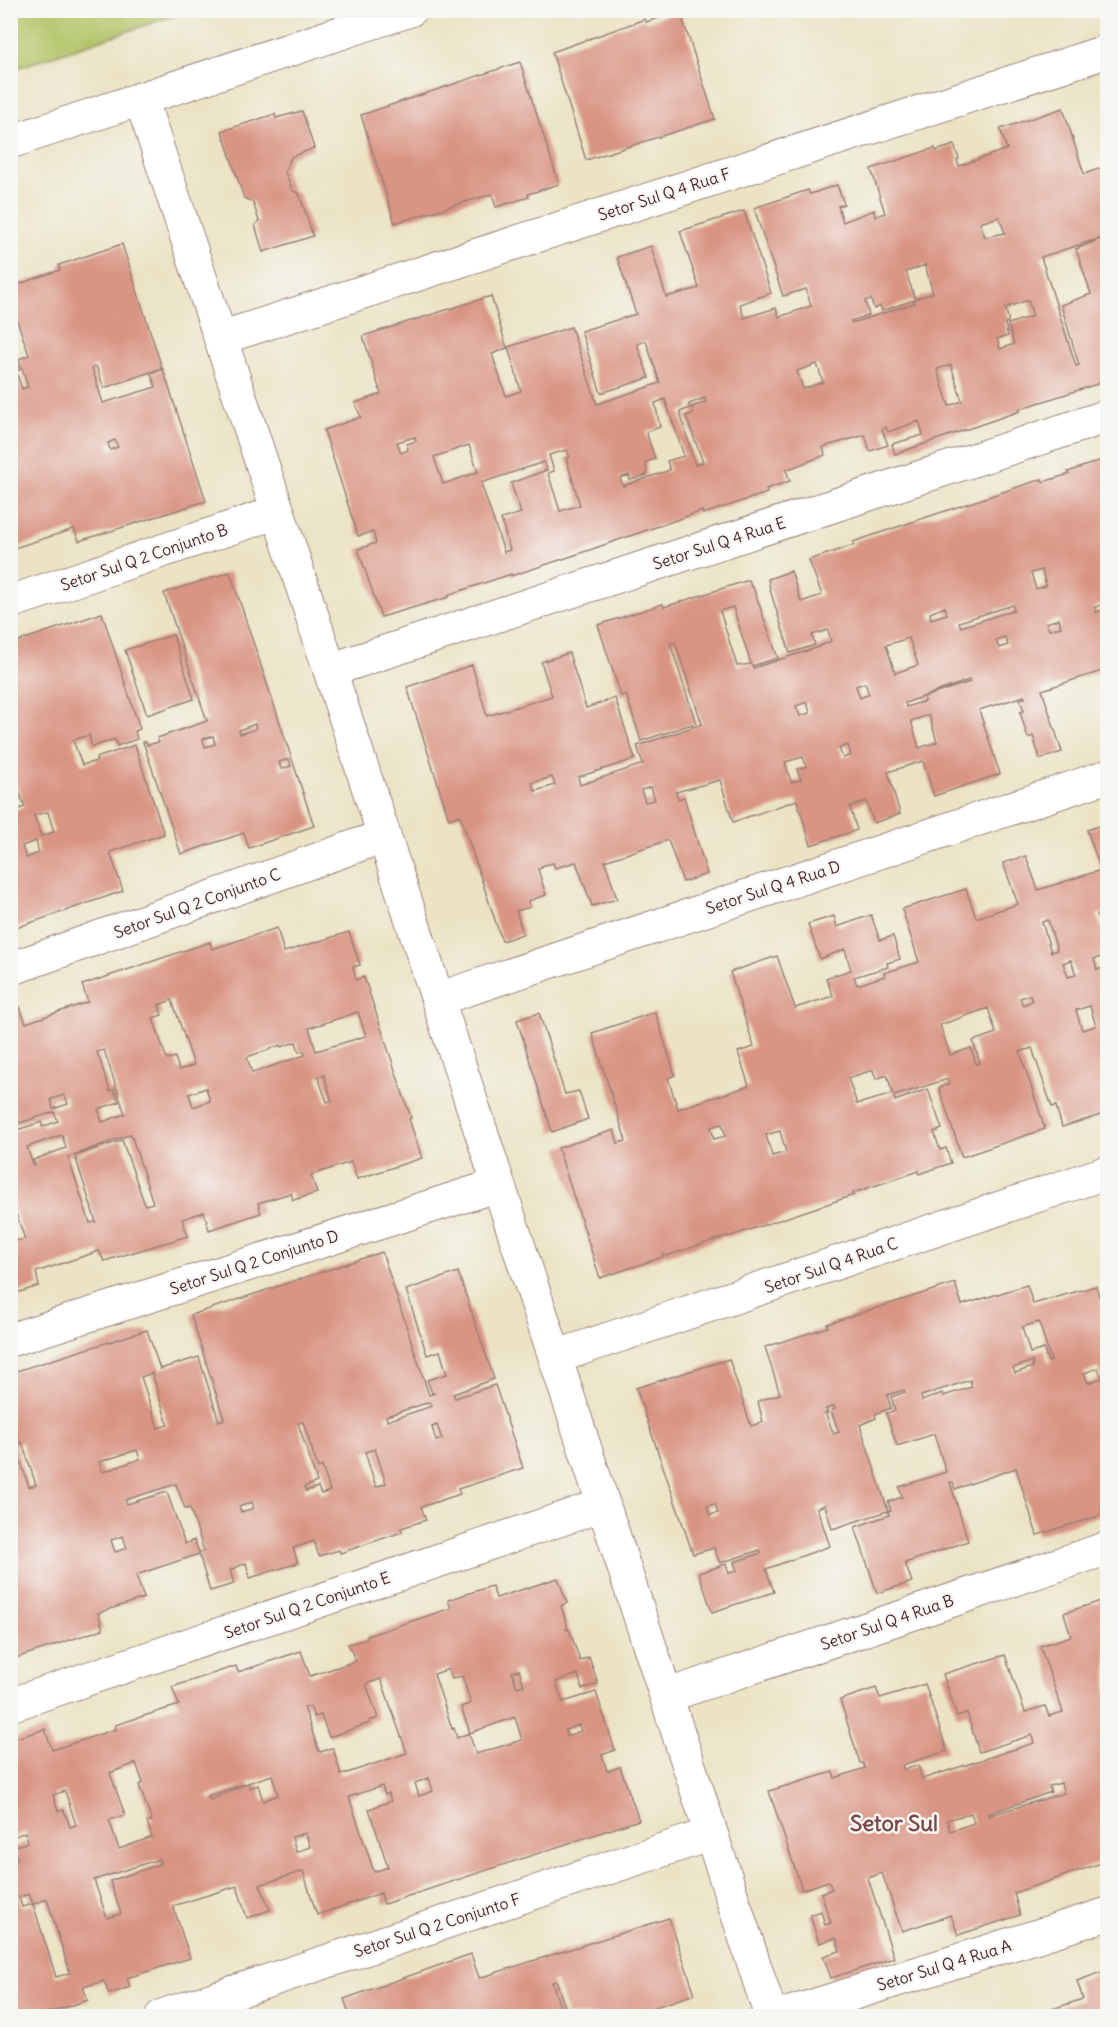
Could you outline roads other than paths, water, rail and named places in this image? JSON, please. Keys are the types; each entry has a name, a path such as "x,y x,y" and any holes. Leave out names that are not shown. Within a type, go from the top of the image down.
{"street":[{"path":"10,142 410,10"},
{"name":"Setor Sul Q 4 Rua F","path":"221,338 1107,51"},
{"path":"141,99 279,512 771,2016"},
{"name":"Setor Sul Q 4 Rua E","path":"330,670 1107,416"},
{"name":"Setor Sul Q 2 Conjunto B","path":"10,602 279,512"},
{"name":"Setor Sul Q 4 Rua D","path":"438,999 1107,776"},
{"name":"Setor Sul Q 2 Conjunto C","path":"10,969 384,836"},
{"name":"Setor Sul Q 4 Rua C","path":"555,1358 1107,1172"},
{"name":"Setor Sul Q 2 Conjunto D","path":"10,1340 498,1185"},
{"name":"Setor Sul Q 2 Conjunto E","path":"10,1705 603,1505"},
{"name":"Setor Sul Q 4 Rua B","path":"666,1696 1107,1548"},
{"name":"Setor Sul Q 2 Conjunto F","path":"162,2016 711,1834"},
{"name":"Setor Sul Q 4 Rua A","path":"781,2016 1107,1914"}],"district":[{"name":"Setor Sul","path":"894,1823"}]}
